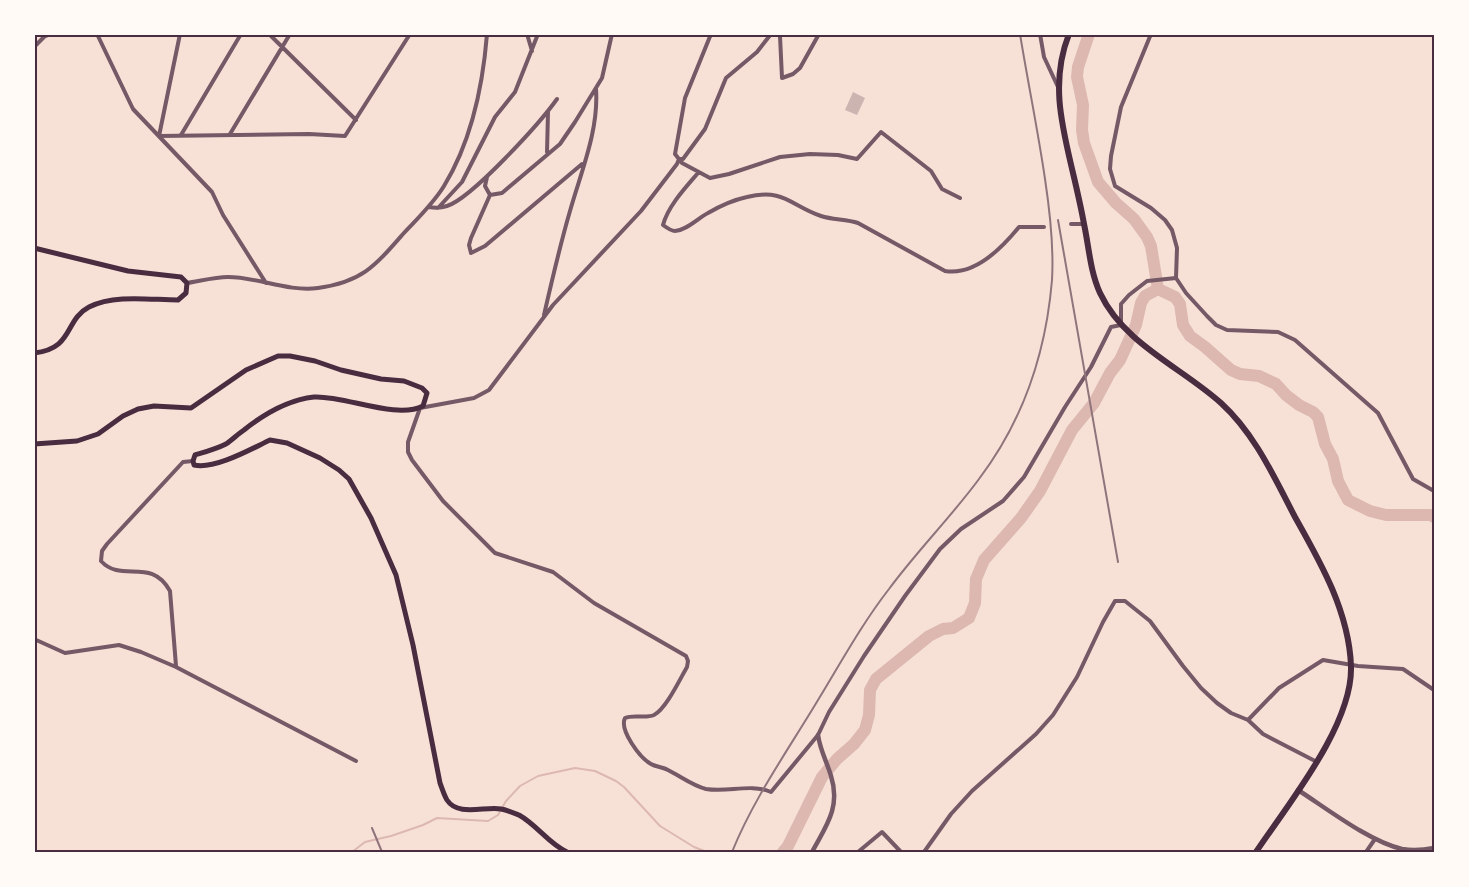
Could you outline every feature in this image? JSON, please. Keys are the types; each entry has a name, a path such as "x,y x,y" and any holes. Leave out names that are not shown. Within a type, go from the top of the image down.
{"main road":[{"path":"1069,34 1060,67 1059,114 1091,265 1101,293 1123,327 1236,417 1256,445 1315,552 1334,591 1347,631 1351,665 1346,697 1336,727 1318,762 1256,852"},
{"path":"34,248 128,271 181,277 187,283 186,293 178,300 105,301 88,307 78,316 65,339 57,347 46,352 34,353"},
{"path":"34,444 77,441 98,434 123,416 138,409 154,406 191,408 246,370 278,356 315,361 341,370 381,379 404,381 422,388 427,393 427,398 420,408 384,409 323,398 298,401 269,411 227,443 195,455 193,462 201,466 223,460 270,440 320,458 349,479 371,518 396,575 413,645 440,783 447,800 459,808 500,809 518,815 539,830 559,849 567,852"}],"street":[{"path":"34,62 35,46 45,36 51,34"},
{"path":"97,34 133,109 212,192 223,215 267,284"},
{"path":"159,136 180,34"},
{"path":"181,135 241,34"},
{"path":"269,34 356,120"},
{"path":"230,134 290,34"},
{"path":"159,136 230,134 345,136 410,34"},
{"path":"187,283 228,277 298,288 316,288 360,277 383,257 445,185 463,147 483,77 487,34"},
{"path":"527,34 532,51"},
{"path":"438,208 462,182 495,117 515,92 538,34"},
{"path":"490,195 502,193 560,144 602,78 612,34"},
{"path":"711,34 685,98 675,154 682,163 698,173 719,177 780,157 810,154 838,155 857,159 881,132 931,171 942,189 960,198"},
{"path":"771,34 757,52 726,78 705,129 682,159 679,159 678,164 641,211 544,316 502,374 482,395 420,408 408,442 408,452 412,460 443,501 495,553 553,572 594,603 686,656 687,667 662,708 654,715 625,718 622,723 640,755 651,764 666,768 703,788 719,790 756,787 771,792 818,735 829,712 905,596 940,549 961,529 1010,494 1024,477 1091,367 1110,327 1123,327 1121,304 1147,281 1176,278"},
{"path":"777,34 780,36 783,54 782,78 793,74 800,68 819,34"},
{"path":"1040,34 1044,57 1059,89"},
{"path":"1150,34 1121,107 1110,169 1115,186 1151,208 1165,220 1172,230 1178,248 1176,278 1186,293 1216,325 1227,330 1278,332 1295,340 1310,351 1378,413 1413,479 1434,491"},
{"path":"544,316 595,116 596,88"},
{"path":"428,207 448,206 487,176 557,99"},
{"path":"547,153 548,111"},
{"path":"490,195 471,238 469,245 471,254 485,246 583,163"},
{"path":"698,173 673,205 664,221 663,225 669,230 675,231 685,227 730,202 766,194 780,195 819,216 858,223 945,271 952,272 976,265 1006,242 1019,227 1044,227"},
{"path":"487,176 485,186 490,195"},
{"path":"1071,224 1084,224"},
{"path":"176,667 170,591 164,581 147,572 114,569 101,561 102,551 107,544 166,479 183,462 193,462"},
{"path":"924,852 951,814 972,791 1036,734 1053,715 1077,677 1102,622 1115,601 1125,601 1150,621 1201,688 1231,712 1248,720 1263,734 1318,762"},
{"path":"34,639 64,653 118,645 176,667 293,726 356,761"},
{"path":"1248,720 1279,688 1323,660 1351,665 1403,669 1434,690"},
{"path":"812,852 830,819 836,796 818,735"},
{"path":"1298,790 1375,839 1402,849 1424,851 1434,848"},
{"path":"858,852 882,832 901,852"},
{"path":"1366,852 1375,839"}],"building":[{"path":"853,92 865,98 857,115 845,110"}],"waterway":[{"path":"783,852 822,777 865,730 869,715 870,690 876,679 929,636 943,629 953,628 969,618 975,603 976,579 984,560 1021,518 1040,491 1072,430 1094,403 1110,373 1120,360 1136,325 1145,296 1158,289 1151,246 1147,237 1134,219 1098,182 1084,143 1083,105 1077,77 1089,34"},
{"path":"1158,289 1175,297 1180,304 1183,325 1190,336 1231,370 1240,374 1259,376 1276,384 1286,395 1318,417 1338,481 1348,500 1370,511 1386,515 1431,515 1434,517"},
{"path":"352,852 365,842 391,836 437,818 488,821 498,815 506,801 520,786 538,776 575,768 595,771 616,781 660,826 694,847 707,852"}],"railway":[{"path":"732,852 760,795 860,631 900,575 995,457 1020,410 1030,385 1049,307 1052,255 1045,179 1020,34"},
{"path":"1058,220 1118,562"},
{"path":"372,828 382,852"}]}
